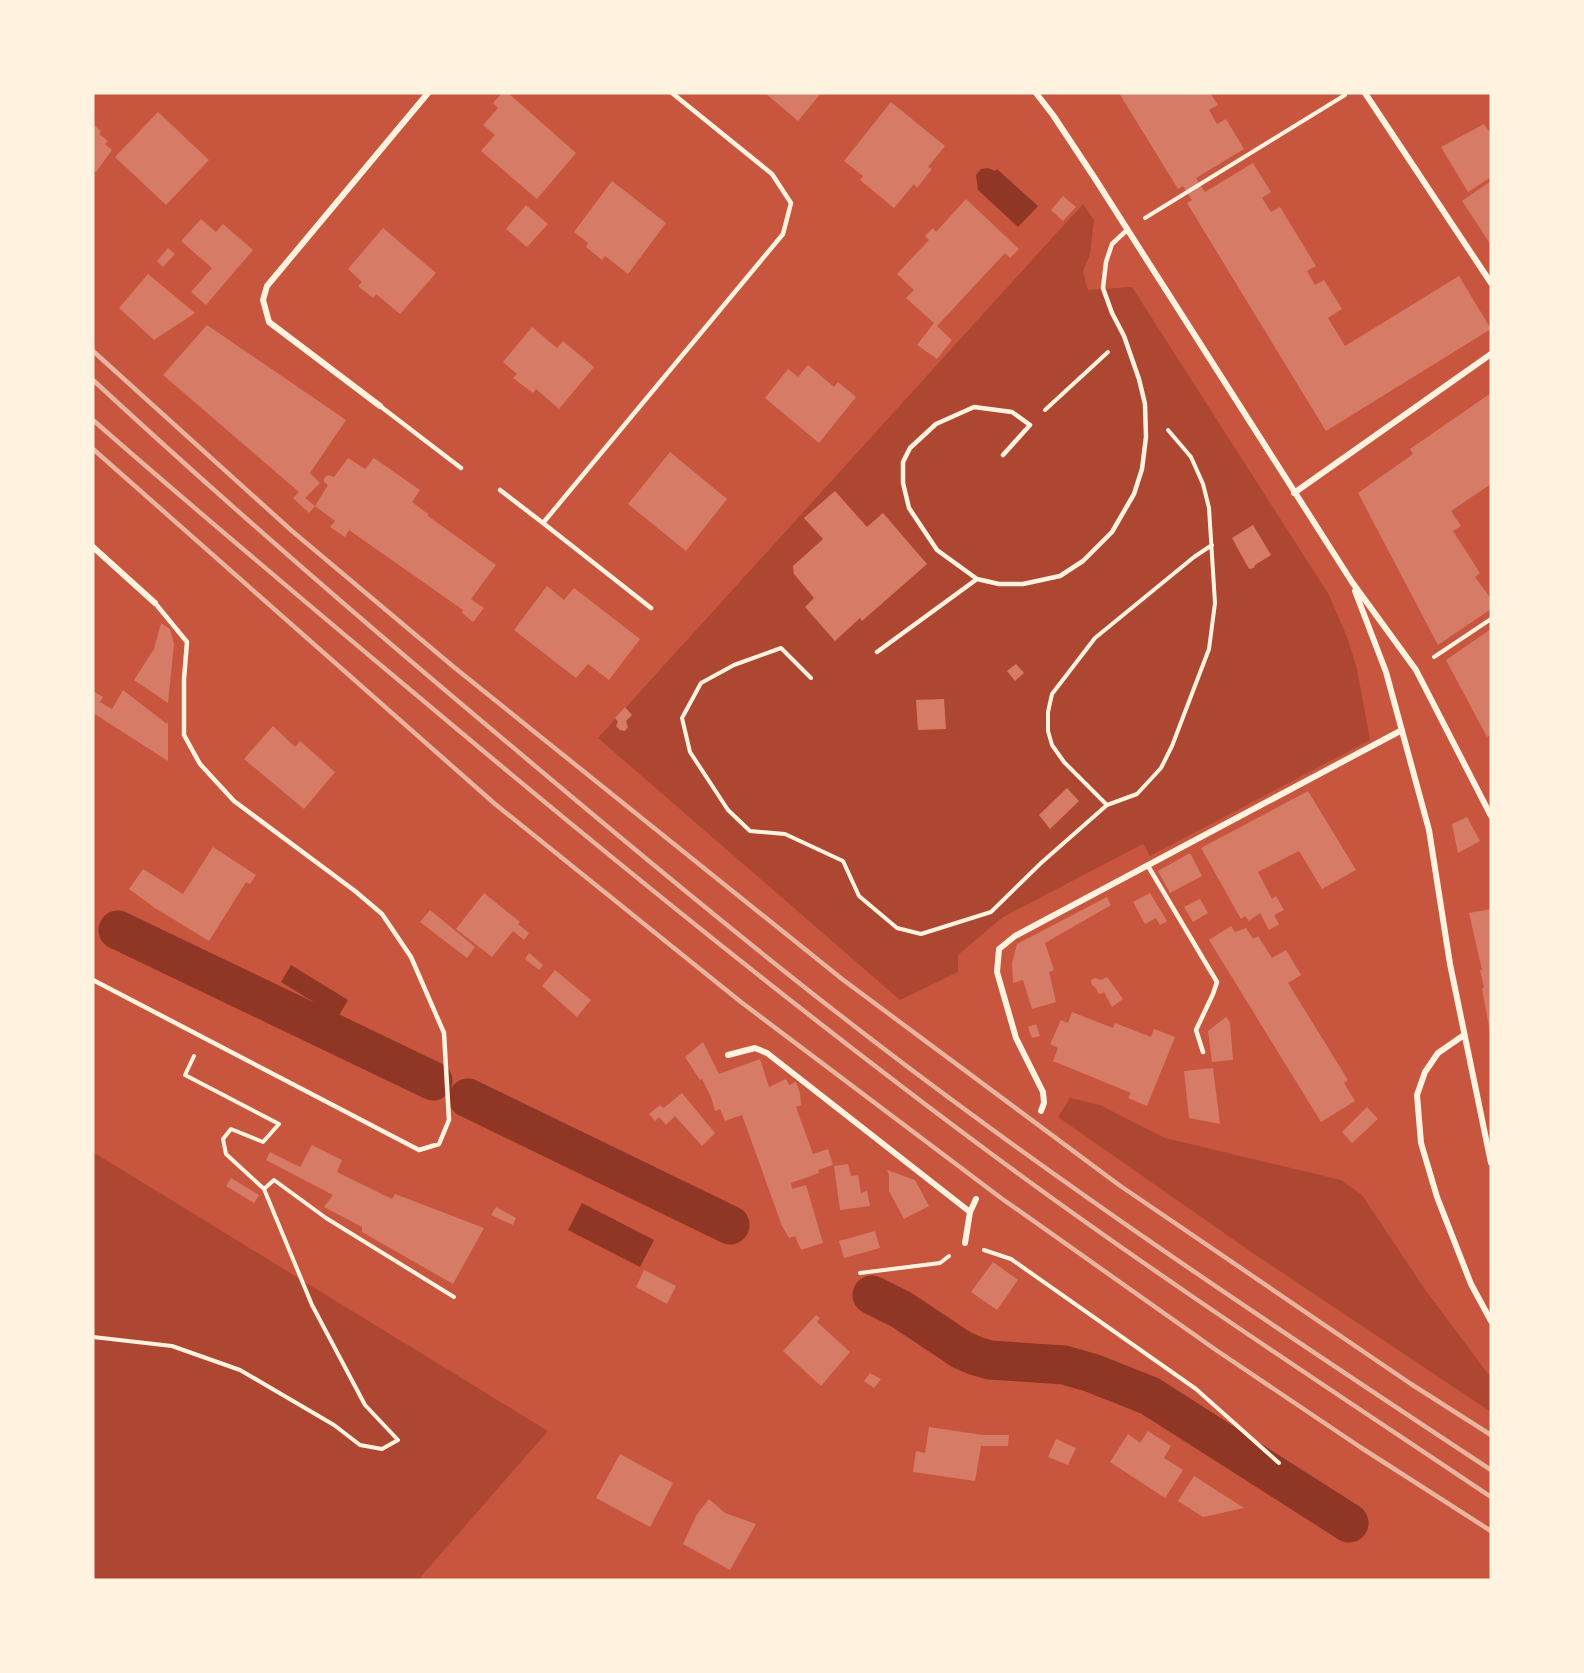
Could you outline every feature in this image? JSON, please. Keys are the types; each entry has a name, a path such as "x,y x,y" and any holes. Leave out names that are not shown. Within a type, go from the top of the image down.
{"street":[{"path":"380,406 269,322 262,300 267,286 428,93"},
{"path":"1036,93 1053,115 1352,582 1416,670 1491,816"},
{"path":"1365,93 1491,283"},
{"path":"1294,493 1491,354"},
{"path":"93,547 155,603"},
{"path":"1352,582 1386,672 1429,830 1464,1035 1491,1163"},
{"path":"1041,1111 1044,1102 1043,1092 1016,1038 997,972 999,949 1015,936 1402,730"},
{"path":"1464,1035 1438,1053 1425,1072 1417,1095 1420,1143 1437,1197 1471,1284 1491,1321"},
{"path":"728,1054 754,1048 767,1053 970,1212"},
{"path":"965,1243 970,1212 976,1199"}],"lane":[{"path":"543,523 783,234 791,203 772,174 672,93"},
{"path":"1004,455 1030,425 1012,412 974,407 936,424 910,448 903,462 903,483 909,508 937,550 977,579 999,584 1023,584 1060,576 1083,561 1112,532 1134,494 1142,469 1146,437 1145,404 1124,336 1103,288 1106,262 1113,244 1127,230"},
{"path":"380,406 461,468"},
{"path":"500,490 651,608"},
{"path":"877,651 977,579"},
{"path":"93,980 204,1036 418,1150 439,1144 449,1120 444,1034 411,957 382,914 355,891 234,801 200,764 184,735 188,642 155,603"},
{"path":"1148,866 1217,982 1196,1030 1203,1052"}],"path":[{"path":"1127,230 1348,93"},
{"path":"1043,412 1103,356"},
{"path":"811,678 781,648 734,665 701,683 682,718 690,752 728,810 750,831 785,834 843,861 859,896 897,928 921,934 991,912 1041,863 1107,805 1137,794 1161,768 1176,737 1209,649 1215,603 1209,508 1203,484 1191,457 1172,433 1160,424 1145,423"},
{"path":"1107,805 1064,762 1052,745 1048,731 1048,711 1052,694 1095,638 1194,557 1212,545"},
{"path":"1442,651 1491,619"},
{"path":"93,1337 172,1346 240,1370 334,1425 360,1445 382,1449 398,1440 365,1405 312,1305 264,1189 226,1154 223,1139 231,1129 263,1142 279,1124 185,1075 204,1036"},
{"path":"264,1189 274,1180 326,1218 454,1297"},
{"path":"860,1273 940,1263 965,1243 1011,1259 1196,1389 1279,1463"}],"shaded area":[{"path":"988,168 995,171 997,169 1038,206 1018,227 978,190 976,175 981,169"},
{"path":"1083,204 1094,220 1090,254 1083,272 1088,290 1132,287 1329,595 1347,637 1357,669 1370,740 1150,856 1143,844 1003,917 958,955 958,972 900,1000 598,738"},
{"path":"291,965 348,1000 338,1017 281,982"},
{"path":"1070,1098 1100,1105 1165,1138 1341,1180 1362,1195 1424,1288 1491,1378 1491,1412 1247,1249 1058,1117"},
{"path":"93,1152 548,1431 418,1580 93,1580"},
{"path":"582,1203 654,1240 640,1267 568,1230"}],"building":[{"path":"502,93 508,93 576,153 537,199 481,151 495,135 483,125 498,108 493,103"},
{"path":"765,93 821,93 798,121"},
{"path":"1119,93 1210,93 1218,105 1209,110 1217,124 1226,119 1244,149 1196,178 1205,192 1253,163 1271,192 1262,198 1271,212 1280,207 1316,266 1307,271 1315,285 1324,280 1342,309 1328,318 1345,346 1459,276 1491,329 1326,431 1187,203 1192,200 1183,186 1178,189"},
{"path":"891,102 945,146 928,167 932,169 917,188 914,184 894,208 860,180 863,176 844,161"},
{"path":"158,112 209,160 166,205 115,157"},
{"path":"93,124 101,131 99,134 108,141 105,144 112,150 96,172 93,170"},
{"path":"1484,124 1491,134 1491,177 1468,192 1441,147"},
{"path":"612,181 666,223 628,274 605,256 602,260 586,247 588,243 574,232"},
{"path":"1491,181 1491,245 1462,201"},
{"path":"1063,196 1076,207 1063,221 1051,210"},
{"path":"966,199 1019,249 1010,258 1005,253 937,326 952,340 937,359 917,345 934,323 906,298 914,290 897,274 929,240 925,236 933,228 936,232"},
{"path":"526,205 548,224 527,247 506,229"},
{"path":"201,219 216,232 223,224 253,250 206,305 191,292 212,268 181,241"},
{"path":"383,228 436,273 400,314 376,294 373,298 358,286 362,282 348,269"},
{"path":"168,248 175,254 163,267 157,261"},
{"path":"148,274 195,313 154,340 119,308"},
{"path":"207,325 346,420 310,473 320,483 305,498 315,506 309,513 293,498 299,492 163,375"},
{"path":"532,327 557,348 563,341 594,367 559,409 536,389 533,393 513,378 517,374 503,362"},
{"path":"808,365 834,387 838,382 856,397 819,443 765,398 788,369 798,377"},
{"path":"1491,393 1491,484 1451,511 1461,526 1453,531 1480,573 1475,577 1491,599 1491,609 1438,645 1358,493 1413,454 1410,449"},
{"path":"670,452 727,499 686,551 628,504"},
{"path":"348,458 365,469 374,458 420,490 412,502 496,565 471,599 484,608 473,622 462,613 463,610 349,530 345,537 330,527 335,521 315,506 328,485 324,482 324,478 328,475 334,477"},
{"path":"835,491 867,527 883,513 927,564 862,621 860,618 835,641 805,607 814,598 794,574 793,566 823,539 804,518"},
{"path":"1253,525 1271,555 1254,568 1249,569 1232,538"},
{"path":"547,586 564,600 574,588 640,639 609,680 588,664 576,678 514,630"},
{"path":"161,623 170,629 174,644 168,703 134,680 154,649"},
{"path":"1491,629 1491,734 1487,737 1446,660"},
{"path":"1016,664 1024,673 1015,681 1007,671"},
{"path":"123,690 167,724 168,721 168,761 93,713 93,691 103,697 100,702 112,709"},
{"path":"944,699 946,729 918,730 916,700"},
{"path":"625,707 632,715 626,721 628,727 625,731 616,726 618,722 615,718"},
{"path":"273,726 295,747 300,741 335,772 304,809 244,759"},
{"path":"1067,788 1079,801 1050,829 1039,815"},
{"path":"1308,791 1356,870 1322,889 1299,851 1258,872 1272,899 1276,896 1284,910 1274,915 1279,924 1269,930 1260,913 1249,921 1245,916 1241,919 1201,848"},
{"path":"1467,817 1480,841 1458,853 1452,824"},
{"path":"213,847 256,875 250,884 246,882 209,941 129,889 143,869 183,894"},
{"path":"1190,853 1202,876 1170,893 1158,871"},
{"path":"484,893 520,922 518,924 529,933 524,940 513,931 492,957 456,929"},
{"path":"1150,893 1167,921 1160,925 1156,918 1145,924 1133,902"},
{"path":"1107,897 1111,905 1045,943 1054,970 1049,972 1056,1002 1032,1009 1023,980 1013,983 1012,963 1017,944"},
{"path":"1200,899 1208,913 1193,922 1184,907"},
{"path":"1491,909 1490,1032 1482,989 1484,987 1480,970 1482,970 1469,913"},
{"path":"430,910 475,947 467,958 420,922"},
{"path":"1231,926 1235,932 1246,928 1253,939 1258,936 1272,958 1286,950 1301,975 1288,983 1348,1080 1344,1083 1355,1101 1321,1122 1209,940"},
{"path":"529,953 543,965 539,970 525,959"},
{"path":"555,970 591,1000 577,1017 542,986"},
{"path":"1107,977 1123,999 1112,1007 1104,992 1098,993 1091,980 1095,978 1101,980"},
{"path":"1072,1012 1113,1028 1115,1023 1151,1037 1154,1029 1175,1037 1147,1106 1128,1098 1131,1093 1053,1061 1058,1048 1050,1044 1061,1020 1068,1023"},
{"path":"1226,1017 1230,1022 1233,1060 1212,1062 1208,1031"},
{"path":"1036,1024 1040,1036 1032,1038 1028,1027"},
{"path":"703,1042 719,1074 760,1059 769,1087 786,1079 789,1085 796,1082 801,1105 796,1107 813,1154 828,1149 833,1165 818,1170 819,1173 791,1183 792,1189 806,1185 823,1243 801,1250 795,1236 789,1238 782,1226 742,1115 725,1121 720,1109 715,1111 702,1079 700,1080 685,1057"},
{"path":"1213,1068 1220,1124 1189,1118 1184,1071"},
{"path":"682,1093 715,1133 702,1146 675,1116 666,1125 659,1117 655,1121 649,1114 660,1105 663,1108"},
{"path":"1367,1107 1378,1119 1352,1143 1342,1132"},
{"path":"312,1145 342,1160 337,1172 392,1199 395,1194 484,1228 453,1284 362,1232 362,1227 324,1207 333,1195 266,1160 270,1152 300,1167"},
{"path":"848,1164 851,1176 858,1175 861,1193 867,1191 870,1206 840,1210 834,1166"},
{"path":"887,1170 915,1180 929,1206 904,1219 889,1191"},
{"path":"231,1178 259,1195 254,1203 226,1186"},
{"path":"496,1207 516,1218 513,1225 491,1215"},
{"path":"875,1231 880,1248 844,1258 839,1241"},
{"path":"993,1262 1018,1280 997,1310 971,1292"},
{"path":"644,1270 676,1286 667,1304 636,1287"},
{"path":"816,1315 820,1318 817,1322 850,1352 821,1386 783,1351"},
{"path":"870,1373 881,1379 874,1388 864,1381"},
{"path":"929,1427 983,1435 1009,1435 1008,1446 981,1446 975,1481 913,1472 916,1451 925,1453"},
{"path":"1148,1431 1171,1446 1164,1458 1183,1470 1165,1498 1110,1462 1128,1434 1140,1443"},
{"path":"1056,1439 1076,1448 1068,1465 1048,1457"},
{"path":"620,1454 673,1483 650,1527 596,1498"},
{"path":"1194,1476 1244,1508 1203,1517 1178,1501"},
{"path":"709,1499 725,1513 756,1524 730,1570 683,1544 697,1514"}],"waterway":[{"path":"118,930 433,1081"},
{"path":"468,1098 730,1225"},
{"path":"872,1295 902,1310 962,1350 976,1356 990,1360 1064,1365 1092,1373 1150,1396 1349,1523"}],"railway":[{"path":"93,351 292,531 455,668 842,979 1119,1185 1411,1384 1491,1435"},
{"path":"93,380 247,519 404,655 673,881 840,1015 999,1134 1161,1249 1491,1470"},
{"path":"93,420 268,571 512,775 647,886 923,1103 1054,1200 1240,1329 1491,1497"},
{"path":"93,449 495,804 741,1002 1001,1198 1216,1350 1360,1447 1491,1531"}]}
